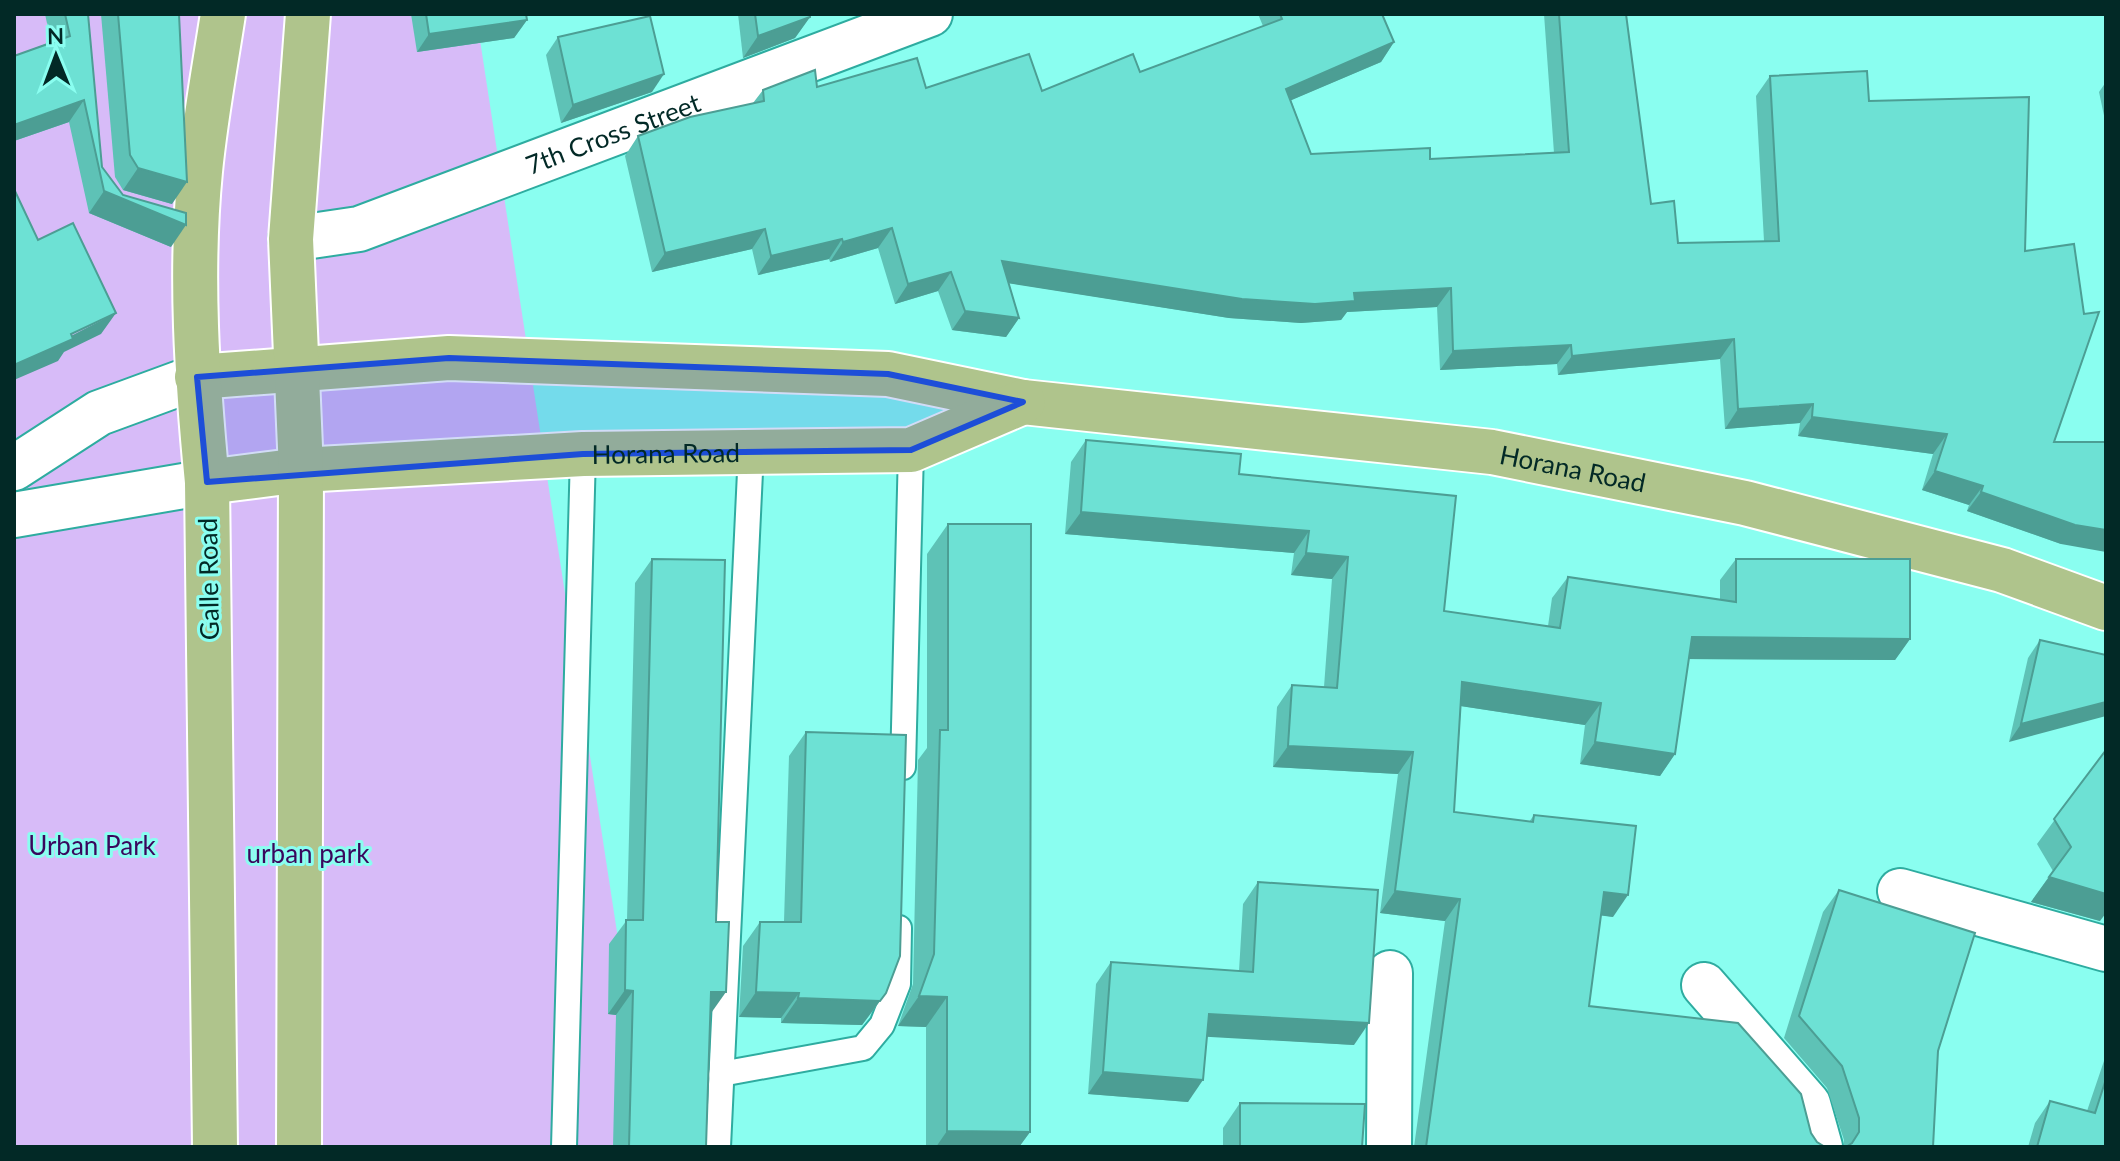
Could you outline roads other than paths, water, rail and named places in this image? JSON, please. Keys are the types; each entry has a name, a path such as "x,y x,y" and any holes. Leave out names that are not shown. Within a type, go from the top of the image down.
{"highway":[{"name":"Galle Road","path":"215,1147 207,482 184,223 200,171 223,14"},
{"path":"299,1147 301,470 291,239 308,14"},
{"name":"Horana Road","path":"197,377 449,358 888,374 1023,402 1492,452 1745,503 2002,570 2106,608"},
{"name":"Horana Road","path":"207,482 301,470 583,454 911,450 1023,402"}],"street":[{"name":"7th Cross Street","path":"291,239 359,229 930,14"},
{"path":"14,468 99,413 197,377"},
{"path":"14,515 207,482"},
{"path":"1900,891 2106,949"},
{"path":"1389,1147 1390,973"},
{"path":"1704,985 1808,1104 1820,1147"}],"lane":[{"path":"902,795 911,450"},
{"path":"718,1147 751,451"},
{"path":"564,1147 583,454"},
{"path":"721,1074 863,1048 882,1025 898,984 900,905"}],"park label":[{"name":"Urban Park","path":"92,845"},
{"name":"urban park","path":"308,853"}]}
